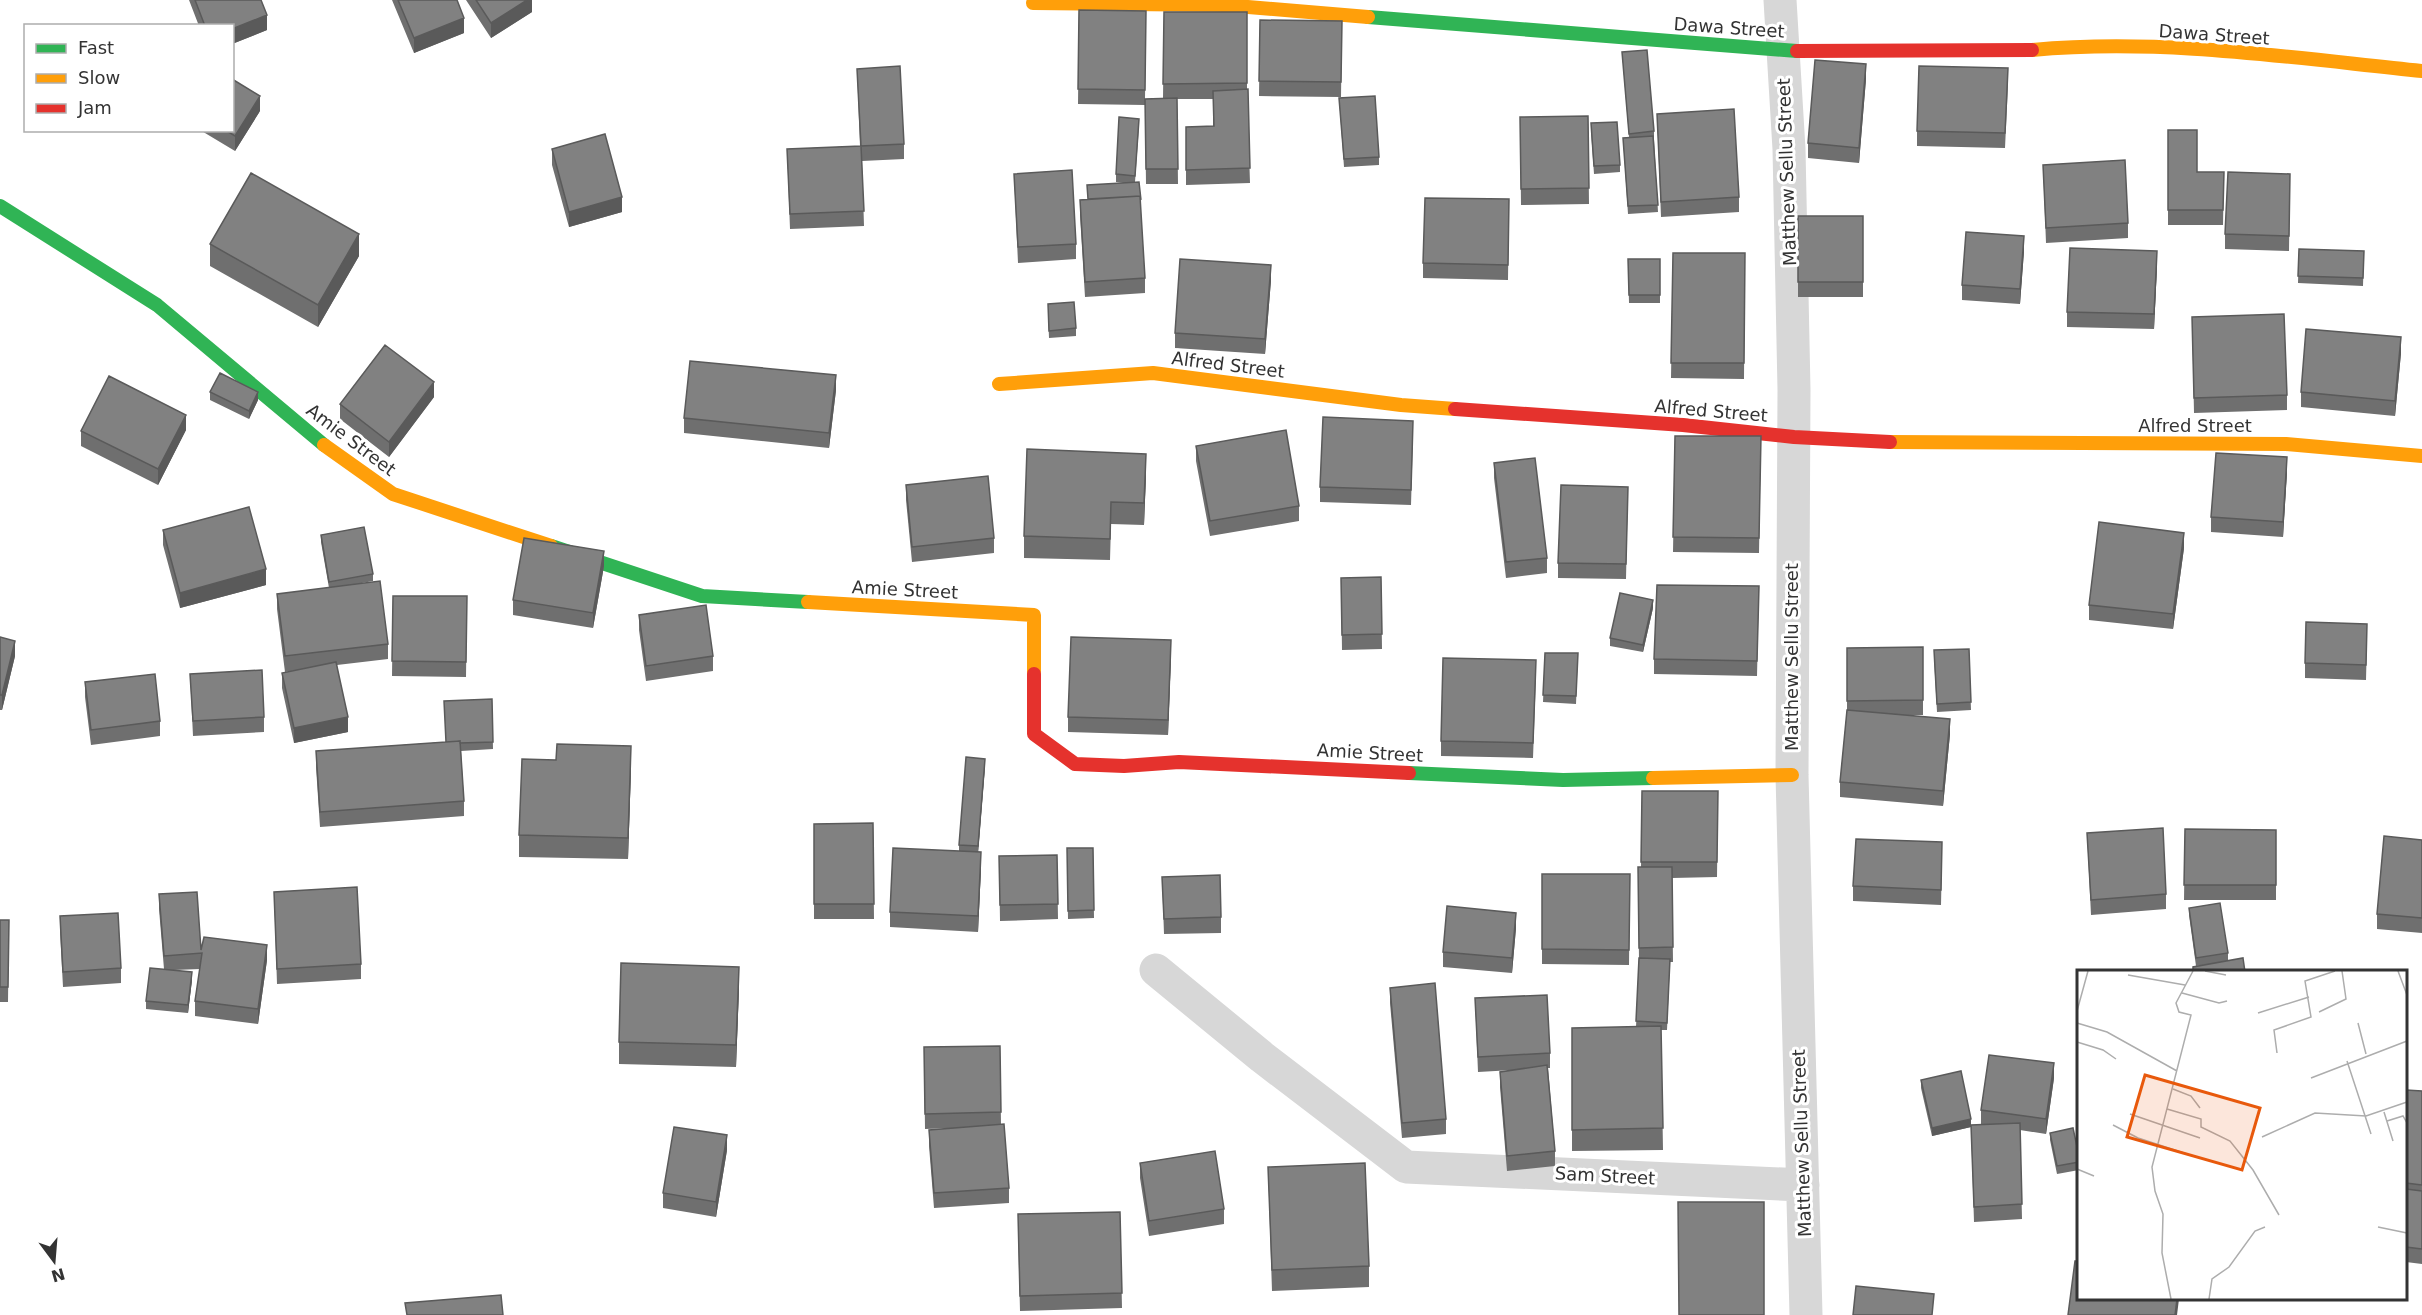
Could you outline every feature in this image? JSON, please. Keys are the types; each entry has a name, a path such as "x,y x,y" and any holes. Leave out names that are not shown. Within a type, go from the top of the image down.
{"street":[{"name":"Matthew Sellu Street","path":"1780,0 1789,148 1794,437 1791,775 1806,1315"},
{"name":"Dawa Street","path":"1033,3 1224,5 1782,51 2018,51 2074,46 2197,49 2422,71"},
{"name":"Amie Street","path":"0,206 157,305 341,460 393,494 702,597 1034,615 1034,734 1075,764 1124,766 1179,762 1563,780 1791,775"},
{"name":"Alfred Street","path":"999,384 1153,373 1401,405 1683,425 1794,437 1880,442 2286,444 2422,456"},
{"name":"Sam Street","path":"1156,970 1262,1057 1406,1167 1803,1185"}],"building":[{"path":"195,0 261,0 267,15 234,28 234,24 204,24"},
{"path":"398,0 457,0 464,18 414,38"},
{"path":"476,0 527,0 491,23"},
{"path":"1079,10 1146,11 1145,90 1078,89"},
{"path":"1164,12 1247,12 1247,83 1163,84"},
{"path":"1260,20 1342,21 1341,82 1259,81"},
{"path":"1647,50 1654,131 1629,134 1622,52"},
{"path":"1815,60 1866,64 1859,148 1808,143"},
{"path":"900,66 904,144 861,146 857,69"},
{"path":"1919,66 2008,68 2005,133 1917,131"},
{"path":"234,80 260,96 235,136 228,132 234,132"},
{"path":"1248,89 1250,168 1186,170 1186,127 1214,126 1213,91"},
{"path":"1375,96 1379,157 1344,159 1339,98"},
{"path":"1177,98 1178,169 1146,169 1145,99"},
{"path":"1734,109 1739,197 1661,202 1657,114"},
{"path":"1588,116 1589,188 1521,189 1520,117"},
{"path":"1119,117 1139,119 1135,176 1116,174"},
{"path":"1617,122 1620,165 1594,166 1591,123"},
{"path":"2168,130 2197,130 2197,172 2224,172 2223,210 2168,210"},
{"path":"605,134 622,197 569,212 552,149"},
{"path":"1653,136 1658,205 1628,206 1623,138"},
{"path":"861,146 864,211 790,214 787,149"},
{"path":"2125,160 2128,223 2046,228 2043,165"},
{"path":"1072,170 1076,244 1018,247 1014,174"},
{"path":"2228,172 2290,174 2289,236 2225,234"},
{"path":"251,173 359,234 318,305 210,244"},
{"path":"1139,182 1141,200 1140,196 1088,199 1087,185"},
{"path":"1140,196 1145,278 1085,282 1080,200"},
{"path":"1425,198 1509,199 1508,265 1423,263"},
{"path":"1798,216 1863,216 1863,282 1798,282"},
{"path":"1966,232 2024,236 2020,289 1962,285"},
{"path":"2070,248 2157,251 2154,314 2067,312"},
{"path":"2299,249 2364,251 2363,278 2298,276"},
{"path":"1673,253 1745,253 1744,363 1671,363"},
{"path":"1180,259 1271,265 1265,339 1175,333"},
{"path":"1628,259 1660,259 1660,295 1629,295"},
{"path":"1074,302 1076,328 1049,331 1048,304"},
{"path":"2284,314 2287,395 2194,398 2192,317"},
{"path":"2306,329 2401,337 2395,401 2301,392"},
{"path":"385,345 434,382 389,442 340,404"},
{"path":"690,361 836,375 829,433 684,418"},
{"path":"220,373 258,392 249,411 210,392"},
{"path":"109,376 186,415 158,469 81,431"},
{"path":"1323,417 1413,421 1411,490 1320,487"},
{"path":"1286,430 1299,506 1210,521 1196,446"},
{"path":"1675,436 1761,436 1759,538 1673,537"},
{"path":"1027,449 1146,454 1144,503 1111,502 1110,539 1024,536"},
{"path":"2216,453 2287,457 2283,522 2211,517"},
{"path":"1535,458 1547,558 1506,562 1494,463"},
{"path":"988,476 994,538 912,547 906,485"},
{"path":"1561,485 1628,487 1626,564 1558,563"},
{"path":"249,507 266,569 180,593 163,530"},
{"path":"2099,522 2184,533 2173,614 2089,605"},
{"path":"364,527 373,574 329,582 321,535"},
{"path":"524,538 604,551 593,613 513,600"},
{"path":"1381,577 1382,634 1342,635 1341,578"},
{"path":"380,581 388,644 285,656 277,594"},
{"path":"1657,585 1759,586 1757,661 1654,659"},
{"path":"1620,593 1653,600 1643,645 1610,638"},
{"path":"393,596 467,596 466,662 392,661"},
{"path":"706,605 713,656 646,666 639,615"},
{"path":"2306,622 2367,624 2366,665 2305,663"},
{"path":"0,637 15,641 2,695 0,695"},
{"path":"1071,637 1171,640 1168,720 1068,717"},
{"path":"1923,647 1923,700 1847,701 1847,648"},
{"path":"1969,649 1971,702 1937,704 1934,650"},
{"path":"1545,653 1578,653 1576,696 1543,695"},
{"path":"1443,658 1536,660 1533,743 1441,741"},
{"path":"336,662 348,717 294,728 282,673"},
{"path":"262,670 264,717 193,721 190,674"},
{"path":"155,674 160,721 91,730 85,682"},
{"path":"492,699 493,742 446,742 444,701"},
{"path":"1847,710 1950,719 1943,791 1840,782"},
{"path":"460,741 464,801 320,812 316,751"},
{"path":"557,744 631,746 628,838 519,835 522,759 556,760"},
{"path":"966,757 985,759 978,846 959,845"},
{"path":"1642,791 1718,791 1717,862 1641,862"},
{"path":"873,823 874,904 814,904 814,824"},
{"path":"2163,828 2166,894 2091,900 2087,833"},
{"path":"2185,829 2276,830 2276,885 2184,885"},
{"path":"2384,836 2422,840 2422,918 2377,914"},
{"path":"1856,839 1942,842 1941,890 1853,886"},
{"path":"893,848 981,852 978,916 890,912"},
{"path":"1067,848 1093,848 1094,910 1068,911"},
{"path":"1057,855 1058,904 1000,905 999,856"},
{"path":"1638,867 1672,867 1673,947 1639,948"},
{"path":"1542,874 1630,874 1629,950 1542,949"},
{"path":"1220,875 1221,917 1164,919 1162,877"},
{"path":"357,887 361,964 277,969 274,892"},
{"path":"197,892 201,950 204,937 267,945 258,1009 195,1001 202,953 164,956 159,894"},
{"path":"2220,903 2228,953 2196,958 2189,908"},
{"path":"1447,906 1516,913 1512,958 1443,952"},
{"path":"118,913 121,968 63,972 60,916"},
{"path":"0,920 9,920 8,987 0,987"},
{"path":"1639,958 1670,959 1667,1023 1636,1021"},
{"path":"2243,958 2245,970 2193,970 2193,967"},
{"path":"621,963 739,967 736,1045 619,1042"},
{"path":"150,968 192,972 188,1005 146,1001"},
{"path":"1435,983 1446,1119 1402,1123 1390,988"},
{"path":"1547,995 1550,1053 1478,1057 1475,998"},
{"path":"1661,1026 1663,1128 1572,1130 1572,1028"},
{"path":"1000,1046 1001,1112 925,1114 924,1047"},
{"path":"1989,1055 2054,1063 2046,1119 1981,1110"},
{"path":"1547,1065 1555,1151 1507,1156 1500,1072"},
{"path":"1961,1071 1971,1119 1932,1128 1921,1080"},
{"path":"2407,1090 2422,1091 2422,1185 2407,1183"},
{"path":"2020,1123 2022,1204 1974,1207 1971,1125"},
{"path":"1004,1124 1009,1188 934,1193 929,1130"},
{"path":"674,1127 727,1135 716,1202 663,1193"},
{"path":"2073,1128 2077,1147 2077,1162 2057,1166 2050,1133"},
{"path":"1215,1151 1224,1209 1149,1221 1140,1163"},
{"path":"1365,1163 1369,1266 1272,1270 1268,1167"},
{"path":"2407,1189 2422,1191 2422,1249 2407,1247"},
{"path":"1678,1202 1764,1202 1764,1315 1679,1315"},
{"path":"1120,1212 1122,1293 1020,1296 1018,1214"},
{"path":"2075,1261 2077,1261 2077,1300 2177,1300 2175,1315 2068,1315"},
{"path":"1856,1286 1934,1294 1932,1315 1853,1315"},
{"path":"501,1295 503,1315 407,1315 405,1303"}],"traffic: fast":[{"path":"1368,17 1797,51"},
{"path":"0,206 157,305 324,445"},
{"path":"551,546 702,596 808,602"},
{"path":"1409,773 1563,780 1653,778"}],"traffic: slow":[{"path":"1033,3 1224,5 1368,17"},
{"path":"2032,50 2130,46 2179,48 2276,55 2422,71"},
{"path":"999,384 1153,373 1401,405 1455,409"},
{"path":"1890,442 2286,444 2422,456"},
{"path":"324,445 393,494 551,546"},
{"path":"808,602 1034,615 1034,674"},
{"path":"1653,778 1792,775"}],"traffic: jam":[{"path":"1797,51 2032,50"},
{"path":"1455,409 1683,425 1794,437 1890,442"},
{"path":"1034,674 1034,734 1075,764 1124,766 1179,762 1409,773"}]}
